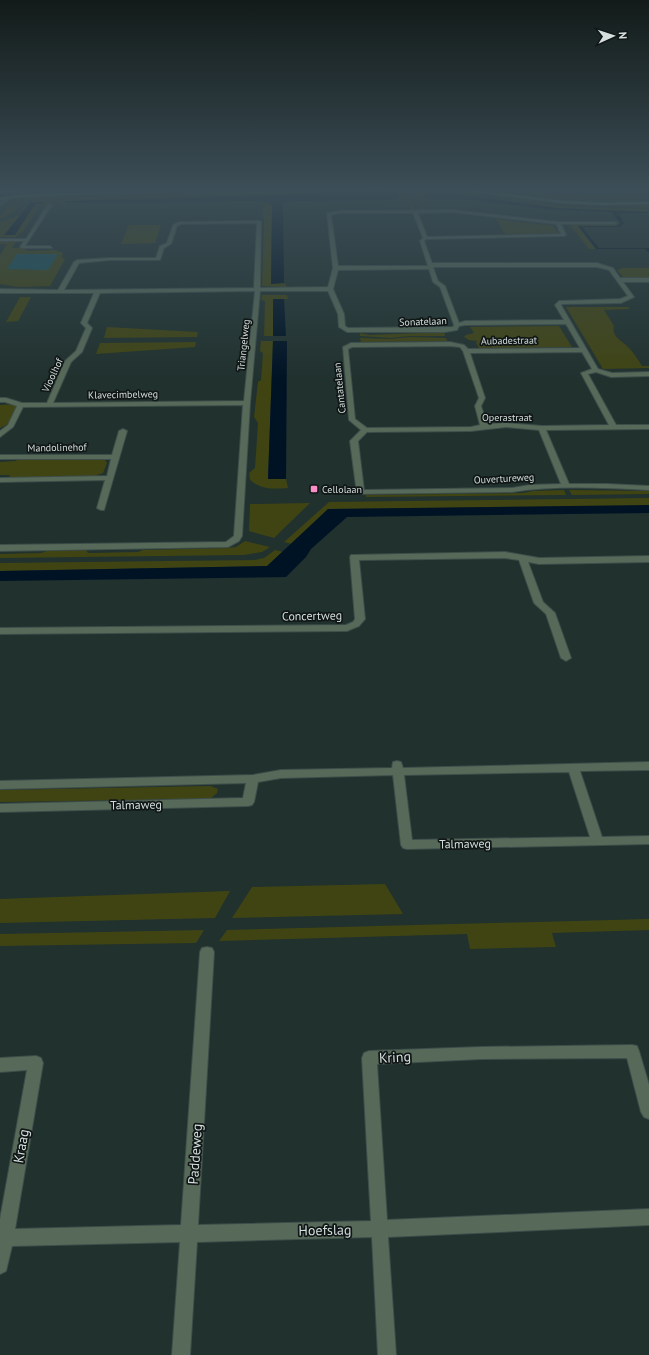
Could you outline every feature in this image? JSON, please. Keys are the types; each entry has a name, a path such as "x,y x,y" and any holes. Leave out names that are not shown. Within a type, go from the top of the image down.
{"street":[{"name":"Triangelweg","path":"60,292 77,262 110,259 158,259 160,253"},
{"name":"Triangelweg","path":"247,403 258,290 256,282 257,253"},
{"path":"0,291 60,292 330,289 336,268 334,253"},
{"path":"426,253 436,282 442,286 457,325"},
{"path":"336,268 431,266 597,266 611,269 631,297 621,301 561,302 558,305 596,370"},
{"path":"619,280 649,280"},
{"name":"Sonatelaan","path":"330,289 340,314 342,327 347,330 444,330 455,329 457,325 465,323 568,322"},
{"name":"Vioolhof","path":"49,405 68,361 79,352 84,342 89,328 84,323 98,291"},
{"name":"Cantatelaan","path":"365,430 352,420 345,348 347,346 450,344 462,346 466,351"},
{"name":"Aubadestraat","path":"484,426 478,406 482,398 466,351 584,350"},
{"path":"613,427 584,373 596,370 611,375 649,374"},
{"name":"Klavecimbelweg","path":"0,400 6,400 21,405 247,403"},
{"path":"0,548 228,544 238,536 247,403"},
{"path":"0,435 11,426 21,405"},
{"name":"Operastraat","path":"365,430 471,429 484,426 526,425 542,428 649,427"},
{"path":"542,428 566,486"},
{"name":"Ouvertureweg","path":"365,430 354,441 360,492 512,490 530,487 566,486 649,488"},
{"path":"101,508 123,431"},
{"name":"Mandolinehof","path":"0,457 115,457"},
{"path":"0,480 110,478"},
{"name":"Concertweg","path":"0,631 346,628 356,624 360,619 354,557 505,555 539,561 649,559"},
{"path":"523,559 539,603 550,613 566,658"},
{"name":"Talmaweg","path":"0,785 253,779 280,774 398,768 573,768 649,766"},
{"name":"Talmaweg","path":"398,768 408,845 649,840"},
{"path":"573,768 597,841"},
{"name":"Talmaweg","path":"0,808 248,802 253,779"},
{"name":"Paddeweg","path":"181,1355 207,952"},
{"name":"Kring","path":"387,1355 378,1229 369,1058 481,1053 632,1051 649,1112"},
{"name":"Kraag","path":"0,1064 36,1063 2,1238 0,1265"},
{"name":"Hoefslag","path":"2,1238 190,1232 378,1229 649,1217"}],"green space":[{"path":"1,253 63,253 61,257 65,259 50,286 18,287 0,284"},
{"path":"263,253 271,253 271,284 284,283 287,287 262,286"},
{"path":"622,268 649,268 649,278 624,278 617,270"},
{"path":"262,295 287,295 288,299 273,299 273,336 264,336 265,301 261,300"},
{"path":"20,297 31,297 18,321 6,322"},
{"path":"566,307 628,307 630,309 604,310 614,326 614,333 616,336 627,345 642,366 649,366 649,368 603,369"},
{"path":"559,326 572,347 479,348 476,342 478,341 469,340 464,337 474,333 470,327"},
{"path":"107,327 198,332 197,337 104,338"},
{"path":"444,332 445,336 409,336 391,338 360,336 360,333 369,335"},
{"path":"410,337 446,338 447,341 361,342 360,338 390,339"},
{"path":"261,341 273,341 268,479 286,479 288,488 273,489 259,486 250,480 249,473 255,468 258,423 254,417 258,382 261,380 263,353 260,351"},
{"path":"196,342 195,347 96,354 100,343"},
{"path":"19,404 12,422 0,428 0,405"},
{"path":"99,458 105,460 107,463 103,473 94,476 9,478 10,475 0,475 0,462 17,460"},
{"path":"564,490 566,495 366,497 366,495 523,493 533,491"},
{"path":"569,490 649,491 649,494 572,495"},
{"path":"649,498 649,506 328,509 292,544 284,542 329,502"},
{"path":"310,503 274,538 249,531 250,504"},
{"path":"245,541 270,547 262,552 244,555 0,558 0,554 41,553 47,551 86,550 88,553 228,548 236,547"},
{"path":"275,550 283,552 267,566 0,571 0,563 255,560 264,558"},
{"path":"211,786 218,789 217,793 210,799 0,802 0,790"},
{"path":"385,884 403,914 232,918 252,887"},
{"path":"230,891 215,918 0,923 0,899"},
{"path":"649,919 649,930 552,933 556,947 470,949 467,934 219,941 227,930"},
{"path":"204,930 196,943 0,946 0,934"}],"water":[{"path":"271,253 284,253 284,283 271,284"},
{"path":"273,299 284,299 286,336 273,336"},
{"path":"273,341 287,341 286,479 268,479"},
{"path":"649,505 649,513 347,517 311,549 306,557 286,577 0,581 0,571 267,566 328,509"}],"building":[{"path":"17,254 58,254 48,270 7,269"}],"place":[{"name":"Cellolaan","path":"314,489"}]}
